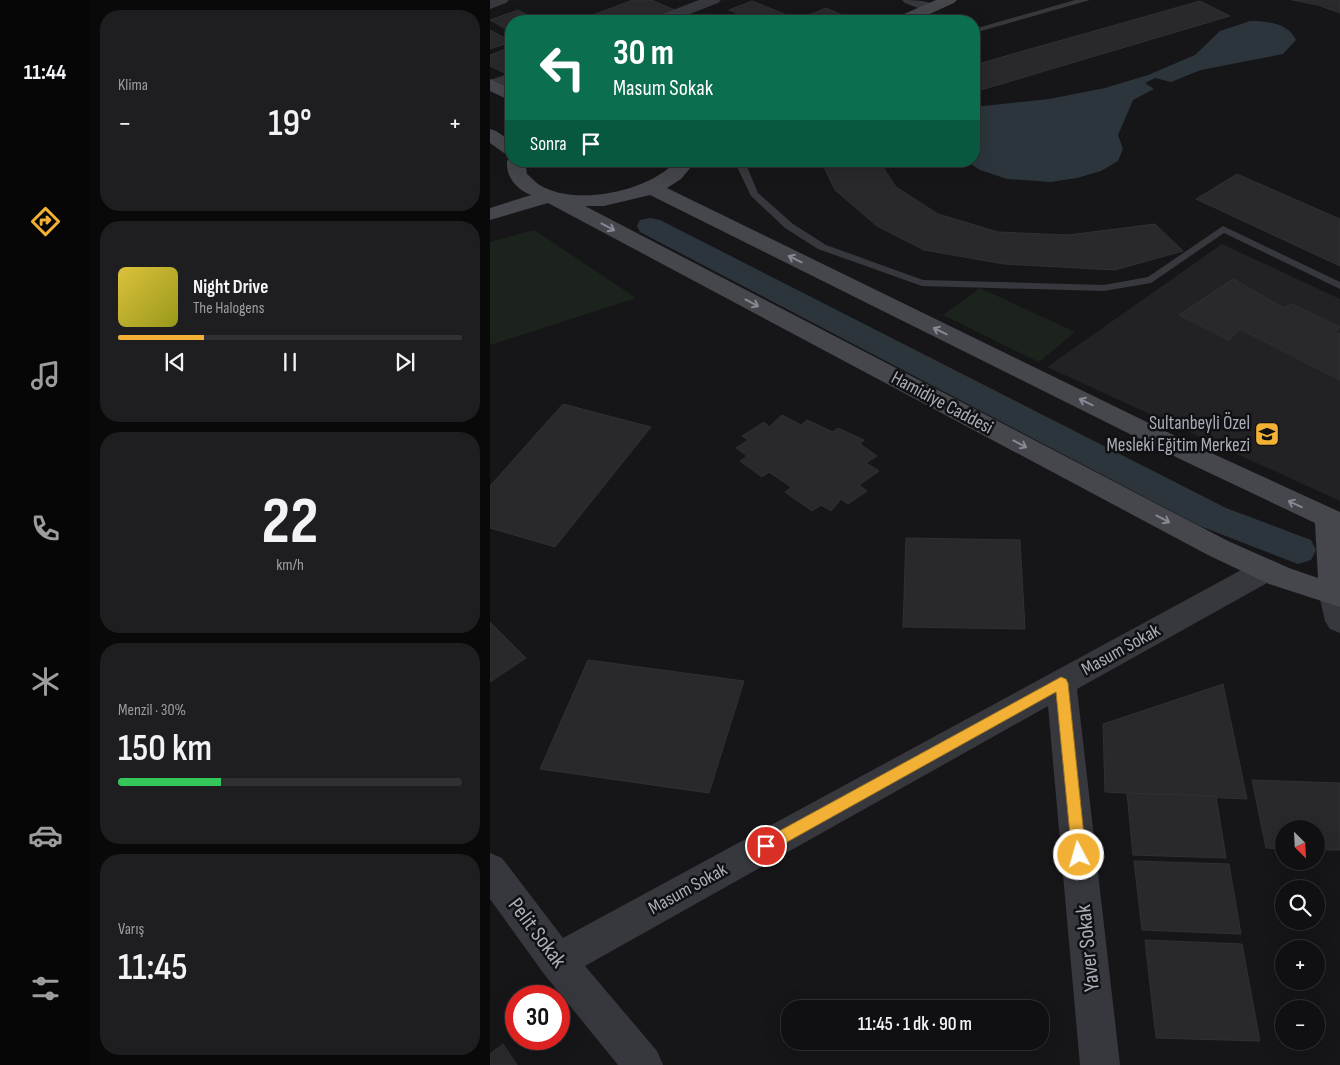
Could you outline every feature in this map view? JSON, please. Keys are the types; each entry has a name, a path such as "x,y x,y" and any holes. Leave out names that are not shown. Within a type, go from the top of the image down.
{"street":[{"path":"490,4 501,0"},
{"path":"674,15 713,0"},
{"path":"910,0 930,8"},
{"path":"914,15 949,0"},
{"path":"492,84 505,80"},
{"path":"492,84 505,92"},
{"path":"490,135 505,145"},
{"path":"516,167 517,174 529,187 550,196 574,200 600,200 627,196 651,188 671,178 684,167"},
{"path":"651,188 1180,449 1334,521 1338,604"},
{"path":"490,214 550,196"},
{"name":"Hamidiye Caddesi","path":"550,196 1218,548 1338,604"},
{"name":"Masum Sokak","path":"557,961 1266,570"},
{"name":"Yaver Sokak","path":"1061,683 1100,1065"},
{"name":"Pelit Sokak","path":"490,870 557,961 643,1065"}],"lane":[{"path":"980,28 1086,0"},
{"path":"743,167 754,194 789,226 822,247 922,283 1104,288 1151,280 1222,229 1340,286"}],"shaded area":[{"path":"1250,21 1264,22 1283,27 1296,40 1283,54 1201,70 1171,82 1155,78 1145,83 1154,89 1133,100 1118,135 1123,149 1118,161 1101,171 1077,178 1051,182 1007,179 975,167 980,167 980,106 1049,99 1105,88 1148,75 1195,55 1220,31"},
{"path":"534,230 636,298 490,345 490,242"},
{"name":"Sultanbeyli Özel Mesleki Eğitim Merkezi","path":"1222,244 1340,299 1340,501 1047,367"},
{"path":"980,288 1075,332 1039,362 943,315"}],"building":[{"path":"633,0 651,0 675,10 662,15 593,15"},
{"path":"1292,0 1340,0 1340,13 1318,5"},
{"path":"752,1 787,15 741,15 729,10"},
{"path":"1200,1 1230,16 980,90 980,63"},
{"path":"826,8 843,15 809,15"},
{"path":"518,10 528,15 505,15 505,29 490,20"},
{"path":"490,30 505,38 505,44 490,49"},
{"path":"505,49 505,73 490,66 490,55"},
{"path":"824,167 883,167 896,187 938,214 998,232 1068,235 1155,224 1183,251 1115,270 1004,264 924,250 877,226 835,190"},
{"path":"1237,174 1340,219 1340,266 1196,199"},
{"path":"1233,279 1284,308 1292,304 1340,327 1335,332 1340,334 1340,380 1240,329 1229,340 1179,315"},
{"path":"563,404 651,427 555,547 490,528 490,486"},
{"path":"782,415 801,425 807,420 833,432 838,428 864,440 860,444 877,456 866,463 879,471 859,485 867,491 848,504 841,499 831,511 821,505 812,511 785,492 791,487 769,472 762,477 740,461 747,456 736,448 748,440 742,436 764,422 769,427"},
{"path":"906,538 1020,540 1025,629 903,627"},
{"path":"490,622 526,658 490,682"},
{"path":"588,660 744,681 709,793 540,769"},
{"path":"1223,684 1247,799 1105,792 1103,724"},
{"path":"1252,780 1340,783 1340,850 1325,850 1325,820 1275,820 1275,848 1266,848"},
{"path":"1127,793 1216,796 1226,858 1133,855"},
{"path":"1134,861 1229,864 1241,934 1142,930"},
{"path":"1145,940 1242,944 1260,1041 1156,1038"},
{"path":"503,1044 505,1050 507,1050 517,1065 490,1065 490,1054"}],"waterway":[{"path":"650,226 1213,517 1298,550"}],"place":[{"name":"Sultanbeyli Özel Mesleki Eğitim Merkezi","path":"1267,434"}],"route":[{"path":"766,846 1061,683 1079,855"}]}
